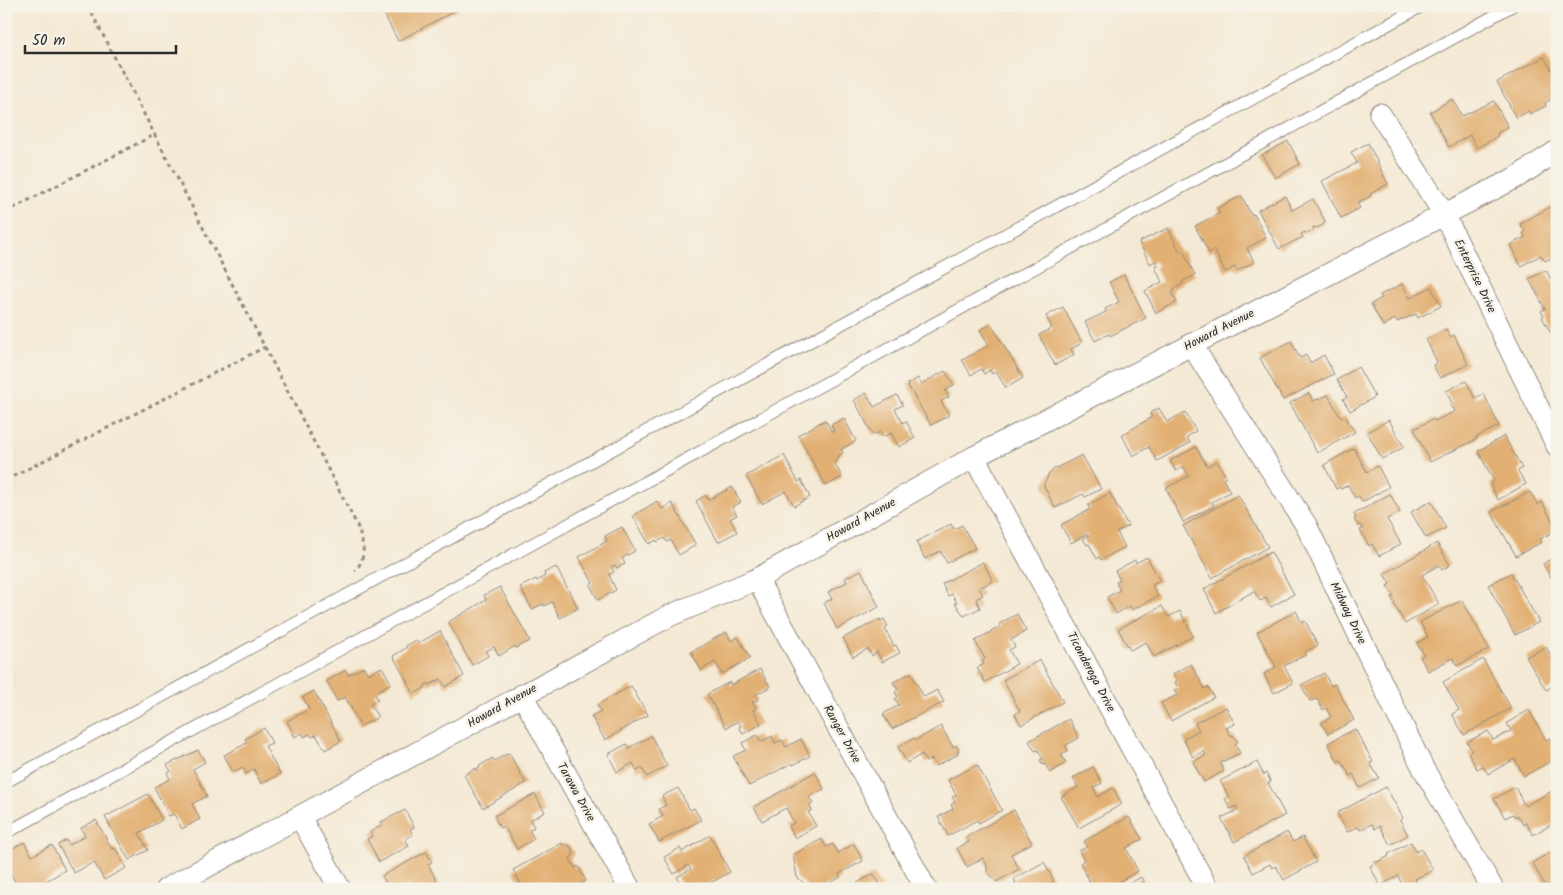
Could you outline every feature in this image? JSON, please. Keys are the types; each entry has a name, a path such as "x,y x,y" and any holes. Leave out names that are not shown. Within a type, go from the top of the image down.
{"street":[{"name":"Enterprise Drive","path":"1380,114 1444,214 1557,446"},
{"name":"Howard Avenue","path":"166,889 669,616 757,579 974,457 1517,177 1557,152"},
{"name":"Midway Drive","path":"1191,344 1306,526 1423,768 1493,889"},
{"name":"Ticonderoga Drive","path":"974,457 1208,889"},
{"name":"Ranger Drive","path":"757,579 926,889"},
{"name":"Tarawa Drive","path":"522,695 630,889"},
{"path":"300,817 340,889"}],"lane":[{"path":"6,782 1422,6"},
{"path":"6,833 1512,6"}],"path":[{"path":"88,6 357,525 363,543 362,563 354,574"},
{"path":"6,212 154,135"},
{"path":"6,480 264,347"}],"building":[{"path":"380,6 464,6 398,41"},
{"path":"1544,57 1557,80 1557,96 1545,103 1546,106 1530,114 1529,111 1516,118 1497,82"},
{"path":"1452,99 1462,116 1494,101 1508,127 1497,133 1498,136 1477,148 1470,135 1449,147 1430,112"},
{"path":"1288,141 1300,164 1275,178 1262,155"},
{"path":"1368,143 1388,184 1357,203 1360,208 1341,218 1322,181 1357,163 1351,152"},
{"path":"1242,196 1251,215 1254,214 1266,238 1247,248 1254,262 1237,271 1235,267 1225,272 1214,250 1209,253 1195,226 1220,213 1217,208"},
{"path":"1285,196 1292,210 1313,199 1325,221 1323,225 1317,228 1313,227 1314,230 1301,234 1303,237 1279,249 1258,210"},
{"path":"1557,203 1557,255 1545,261 1541,255 1521,266 1510,245 1525,237 1523,233 1525,232 1520,224"},
{"path":"1168,228 1180,252 1183,251 1195,275 1173,289 1174,292 1172,293 1177,302 1156,313 1145,291 1162,282 1155,267 1158,266 1155,261 1150,264 1139,242"},
{"path":"1546,270 1554,285 1557,283 1557,329 1550,332 1542,317 1544,316 1541,311 1545,309 1529,279"},
{"path":"1124,275 1146,318 1110,336 1109,334 1095,341 1085,322 1106,312 1105,309 1119,302 1109,282"},
{"path":"1402,284 1410,298 1431,287 1441,306 1418,318 1416,314 1397,322 1395,319 1383,326 1371,304 1382,298 1380,295"},
{"path":"1063,307 1082,343 1071,349 1074,355 1055,365 1039,335 1052,328 1046,316"},
{"path":"991,324 1023,378 1006,388 996,372 992,374 990,370 984,374 981,369 971,375 962,360 989,345 980,330"},
{"path":"1446,329 1450,337 1454,335 1468,364 1440,378 1433,365 1437,362 1426,339"},
{"path":"1291,341 1300,358 1306,355 1310,363 1324,355 1334,374 1283,400 1260,358"},
{"path":"1358,367 1375,397 1350,411 1343,399 1347,397 1337,380"},
{"path":"945,371 954,385 945,391 949,397 941,401 949,415 931,425 907,384 918,378 921,384"},
{"path":"1466,381 1475,398 1484,394 1499,426 1430,462 1414,429 1433,419 1435,421 1455,411 1449,404 1452,403 1446,391"},
{"path":"866,393 874,407 897,395 903,405 895,409 903,423 906,421 915,438 899,447 891,433 883,437 880,432 873,435 854,400"},
{"path":"1309,393 1313,401 1328,395 1341,418 1345,416 1355,432 1317,453 1290,403"},
{"path":"1159,408 1167,422 1185,412 1196,431 1187,437 1190,443 1157,461 1149,447 1133,456 1122,435 1152,417 1150,413"},
{"path":"844,418 856,441 841,449 843,453 834,462 842,477 826,486 798,435 825,420 832,432 834,431 831,425"},
{"path":"1389,420 1404,447 1382,459 1367,432"},
{"path":"1504,436 1522,468 1518,471 1526,484 1498,500 1490,484 1494,481 1478,451"},
{"path":"1196,447 1207,466 1217,461 1226,477 1223,479 1230,492 1212,502 1214,506 1183,522 1166,488 1189,476 1184,467 1176,471 1170,461"},
{"path":"1354,448 1367,472 1378,466 1389,487 1362,502 1359,496 1355,498 1348,485 1341,489 1340,487 1336,489 1324,465"},
{"path":"784,455 798,482 801,480 810,497 794,506 786,491 762,504 746,476"},
{"path":"1082,455 1101,489 1085,497 1083,494 1055,508 1044,486 1048,475 1054,469"},
{"path":"732,487 741,502 732,507 737,515 730,519 737,532 718,542 696,501 706,495 708,500"},
{"path":"1530,492 1538,505 1542,502 1557,530 1540,539 1542,542 1516,556 1491,512"},
{"path":"1110,493 1128,526 1117,532 1125,547 1101,560 1099,557 1097,559 1089,544 1087,545 1083,539 1088,536 1087,534 1071,543 1061,525 1090,509 1088,505"},
{"path":"1390,494 1400,512 1387,519 1401,544 1379,556 1372,544 1369,546 1360,530 1363,529 1360,525 1358,526 1354,519 1356,518 1354,514"},
{"path":"1238,495 1268,547 1212,578 1183,526"},
{"path":"657,501 662,509 672,503 696,545 679,555 671,540 667,542 664,538 649,544 633,516"},
{"path":"1431,501 1446,528 1426,538 1411,512"},
{"path":"951,524 954,529 962,525 975,548 947,563 940,551 925,559 916,542"},
{"path":"622,527 635,551 622,558 625,564 617,568 615,565 611,567 614,572 609,575 616,590 598,600 590,585 593,583 579,557 607,541 605,536"},
{"path":"1437,543 1450,565 1442,570 1439,565 1422,575 1439,604 1405,624 1391,597 1394,596 1387,586 1390,584 1384,574"},
{"path":"1271,552 1294,594 1271,607 1266,598 1260,601 1254,591 1216,613 1204,589"},
{"path":"1557,555 1557,588 1543,564"},
{"path":"1147,557 1160,581 1152,585 1158,596 1132,610 1130,606 1116,614 1107,597 1120,590 1116,582 1120,580 1115,571 1135,560 1136,563"},
{"path":"983,562 993,581 979,588 983,595 976,599 980,608 964,616 955,603 957,603 952,594 948,596 942,584"},
{"path":"556,567 578,608 560,618 552,602 532,609 520,587 536,579 537,581 545,576 544,573"},
{"path":"861,570 879,607 837,629 824,603 832,599 828,592 847,582 845,578"},
{"path":"1511,573 1539,622 1515,635 1488,585"},
{"path":"500,587 530,641 516,648 515,646 499,656 494,647 486,651 488,656 472,665 448,622 486,600 484,595"},
{"path":"1462,600 1489,649 1457,666 1453,658 1428,671 1420,657 1424,655 1417,643 1428,637 1420,622"},
{"path":"1162,606 1168,617 1180,611 1193,636 1154,657 1146,642 1130,650 1118,629"},
{"path":"1296,611 1302,623 1305,621 1318,645 1305,652 1307,654 1284,666 1293,683 1274,693 1264,674 1276,667 1257,632"},
{"path":"1017,614 1026,631 1011,640 1015,647 1009,650 1017,664 985,682 977,668 984,664 982,661 985,659 975,641"},
{"path":"880,619 880,621 884,619 888,627 885,629 900,653 882,662 877,652 872,656 868,649 853,657 843,638"},
{"path":"440,631 464,676 445,687 441,679 429,685 428,683 425,685 426,687 414,694 393,656 406,648 407,645 415,641 419,643"},
{"path":"726,632 731,641 738,637 750,658 722,674 715,662 701,670 691,652"},
{"path":"1546,647 1557,667 1557,684 1546,690 1526,657"},
{"path":"1483,659 1511,708 1464,735 1452,714 1459,710 1443,682"},
{"path":"1040,660 1063,702 1021,725 1015,714 1020,711 1003,680"},
{"path":"1191,664 1205,689 1208,687 1214,697 1171,721 1161,703 1177,695 1174,690 1178,688 1175,682 1177,681 1173,674"},
{"path":"364,667 368,674 382,667 391,683 374,693 378,700 370,704 378,717 361,726 345,697 337,701 327,681 346,670 348,675"},
{"path":"760,669 770,687 755,695 758,700 752,702 756,708 753,710 761,724 743,734 738,721 726,728 707,694 730,682 731,685"},
{"path":"911,673 924,697 937,690 944,702 892,729 883,714 899,705 895,699 898,697 895,692 898,690 893,682"},
{"path":"1324,673 1331,686 1335,684 1354,720 1328,734 1321,723 1331,717 1326,708 1323,710 1317,699 1310,701 1301,685"},
{"path":"631,686 648,715 605,740 591,716 601,711 597,705"},
{"path":"314,691 341,741 325,750 316,735 312,737 310,734 304,737 302,733 295,737 287,721 309,709 303,697"},
{"path":"1226,707 1235,724 1226,728 1238,742 1235,744 1240,753 1220,763 1224,771 1204,782 1193,762 1206,755 1204,751 1193,757 1183,739 1199,730 1195,723"},
{"path":"1529,710 1546,740 1550,738 1557,750 1557,758 1524,776 1515,759 1488,774 1483,766 1477,769 1468,753 1472,751 1467,742 1488,731 1493,740 1511,731 1507,723"},
{"path":"1069,719 1079,738 1065,746 1068,751 1061,754 1066,763 1050,773 1045,764 1043,765 1040,760 1043,759 1038,750 1035,751 1029,741"},
{"path":"941,726 953,747 956,745 959,751 957,752 958,754 936,766 932,759 926,762 922,754 907,763 898,747 915,738 916,740"},
{"path":"264,728 272,743 265,746 280,774 261,784 254,769 246,774 243,767 233,772 224,755 247,743 245,739"},
{"path":"1355,729 1373,762 1370,763 1379,778 1360,788 1353,774 1350,776 1341,760 1338,762 1328,743"},
{"path":"757,735 761,742 772,736 775,743 782,740 786,747 801,739 810,756 793,765 792,763 749,786 733,756 746,750 742,743"},
{"path":"651,736 667,766 647,777 642,768 637,771 633,763 617,772 608,754 627,744 629,748"},
{"path":"198,750 205,762 193,769 207,796 192,804 200,819 182,829 174,814 169,816 154,787 170,779 167,773 171,771 167,765"},
{"path":"509,753 526,783 483,808 464,775 476,768 476,770 480,768 479,766 493,758 494,761"},
{"path":"1257,762 1264,775 1266,773 1271,782 1268,783 1285,815 1234,842 1221,818 1238,810 1236,806 1230,809 1225,799 1229,797 1220,781"},
{"path":"977,765 1002,810 979,823 977,820 948,836 938,817 953,809 951,805 955,802 952,797 956,795 948,780"},
{"path":"1093,767 1102,783 1093,788 1098,797 1113,788 1122,804 1079,828 1061,797 1078,787 1073,778"},
{"path":"815,772 824,789 809,797 813,803 809,805 812,810 808,812 816,826 795,838 789,826 794,823 786,808 762,821 754,807"},
{"path":"1386,787 1403,818 1400,820 1408,835 1390,845 1380,826 1375,829 1372,824 1360,830 1358,827 1347,832 1337,813"},
{"path":"1515,787 1525,806 1552,791 1557,799 1556,822 1533,835 1526,823 1523,825 1517,815 1515,817 1513,814 1505,818 1494,799"},
{"path":"678,788 690,810 694,808 701,820 659,842 649,824 663,816 659,809 666,805 662,796"},
{"path":"148,794 162,820 139,833 148,850 129,860 105,817"},
{"path":"535,794 545,812 530,820 534,827 529,830 534,839 517,849 504,826 500,828 494,816"},
{"path":"405,810 414,827 410,829 413,835 405,839 409,846 379,862 367,839 372,836 370,832 383,825 381,822"},
{"path":"1014,810 1032,843 1011,854 1019,869 996,882 987,873 987,866 983,858 967,867 957,848 969,842 966,837"},
{"path":"1129,817 1142,839 1126,848 1138,871 1106,889 1092,889 1080,863 1084,860 1079,851 1087,847 1084,841"},
{"path":"96,820 112,849 115,848 126,868 104,880 94,862 74,873 58,845 66,840 69,845 85,836 81,828"},
{"path":"1287,832 1293,842 1303,837 1316,862 1284,880 1276,866 1272,868 1270,864 1253,873 1244,856"},
{"path":"710,835 730,872 700,889 684,889 677,877 691,869 688,865 674,874 664,857 680,848 682,852"},
{"path":"822,839 826,847 833,844 838,853 854,844 863,861 839,874 841,877 819,889 810,889 797,877 793,855"},
{"path":"24,842 32,856 52,845 65,870 43,883 46,889 19,889 6,865 6,852"},
{"path":"1411,842 1416,852 1421,849 1433,870 1415,879 1418,884 1409,889 1404,889 1398,876 1380,886 1370,866"},
{"path":"562,843 563,846 565,844 570,846 574,853 570,859 575,868 578,866 586,881 572,889 524,889 513,870"},
{"path":"1553,851 1557,859 1557,889 1552,889 1550,884 1546,887 1532,863"},
{"path":"426,852 432,862 428,864 441,889 410,889 408,886 403,889 389,889 382,876"},
{"path":"1044,862 1054,881 1039,889 1005,889 1016,883 1014,879"},
{"path":"874,874 882,889 855,889 858,887 857,883"},
{"path":"1141,877 1147,889 1120,889"}]}
